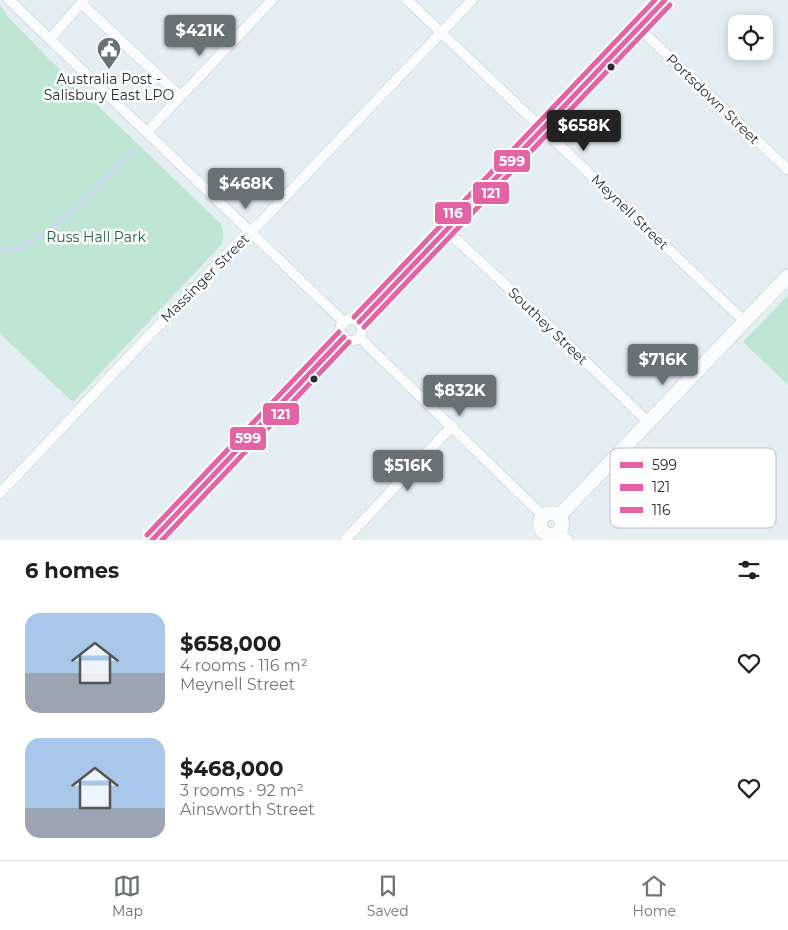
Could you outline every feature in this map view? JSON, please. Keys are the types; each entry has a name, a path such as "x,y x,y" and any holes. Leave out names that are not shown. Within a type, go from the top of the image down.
{"street":[{"path":"9,0 344,322"},
{"path":"147,132 272,0"},
{"name":"Meynell Street","path":"407,0 744,322"},
{"name":"Massinger Street","path":"0,493 242,238 250,232 472,0"},
{"path":"359,322 665,0"},
{"path":"50,39 83,2 180,96"},
{"name":"Portsdown Street","path":"639,28 788,170"},
{"name":"Southey Street","path":"446,230 544,321 648,422"},
{"path":"623,448 788,276"},
{"path":"350,319 359,322 362,328 359,337 350,340 344,337 341,331 344,322 350,319"},
{"path":"152,540 344,337"},
{"path":"359,337 543,516"},
{"path":"345,540 452,426"},
{"path":"559,516 610,462"},
{"path":"553,513 559,516 564,536 540,536 540,522 543,516 553,513"}],"green space":[{"name":"Russ Hall Park","path":"0,5 9,18 49,59 221,224 223,230 221,245 73,402 0,334"},
{"path":"788,295 788,385 743,342"}],"waterway":[{"path":"0,251 17,248 54,227 90,194 134,149"}],"transit line":[{"name":"116","path":"354,317 655,0"},
{"name":"599","path":"359,322 665,0"},
{"name":"121","path":"364,327 670,5"},
{"name":"116","path":"147,535 339,332"},
{"name":"599","path":"152,540 344,337"},
{"name":"121","path":"162,540 349,342"}],"place":[{"name":"Australia Post - Salisbury East LPO","path":"109,70"}]}
